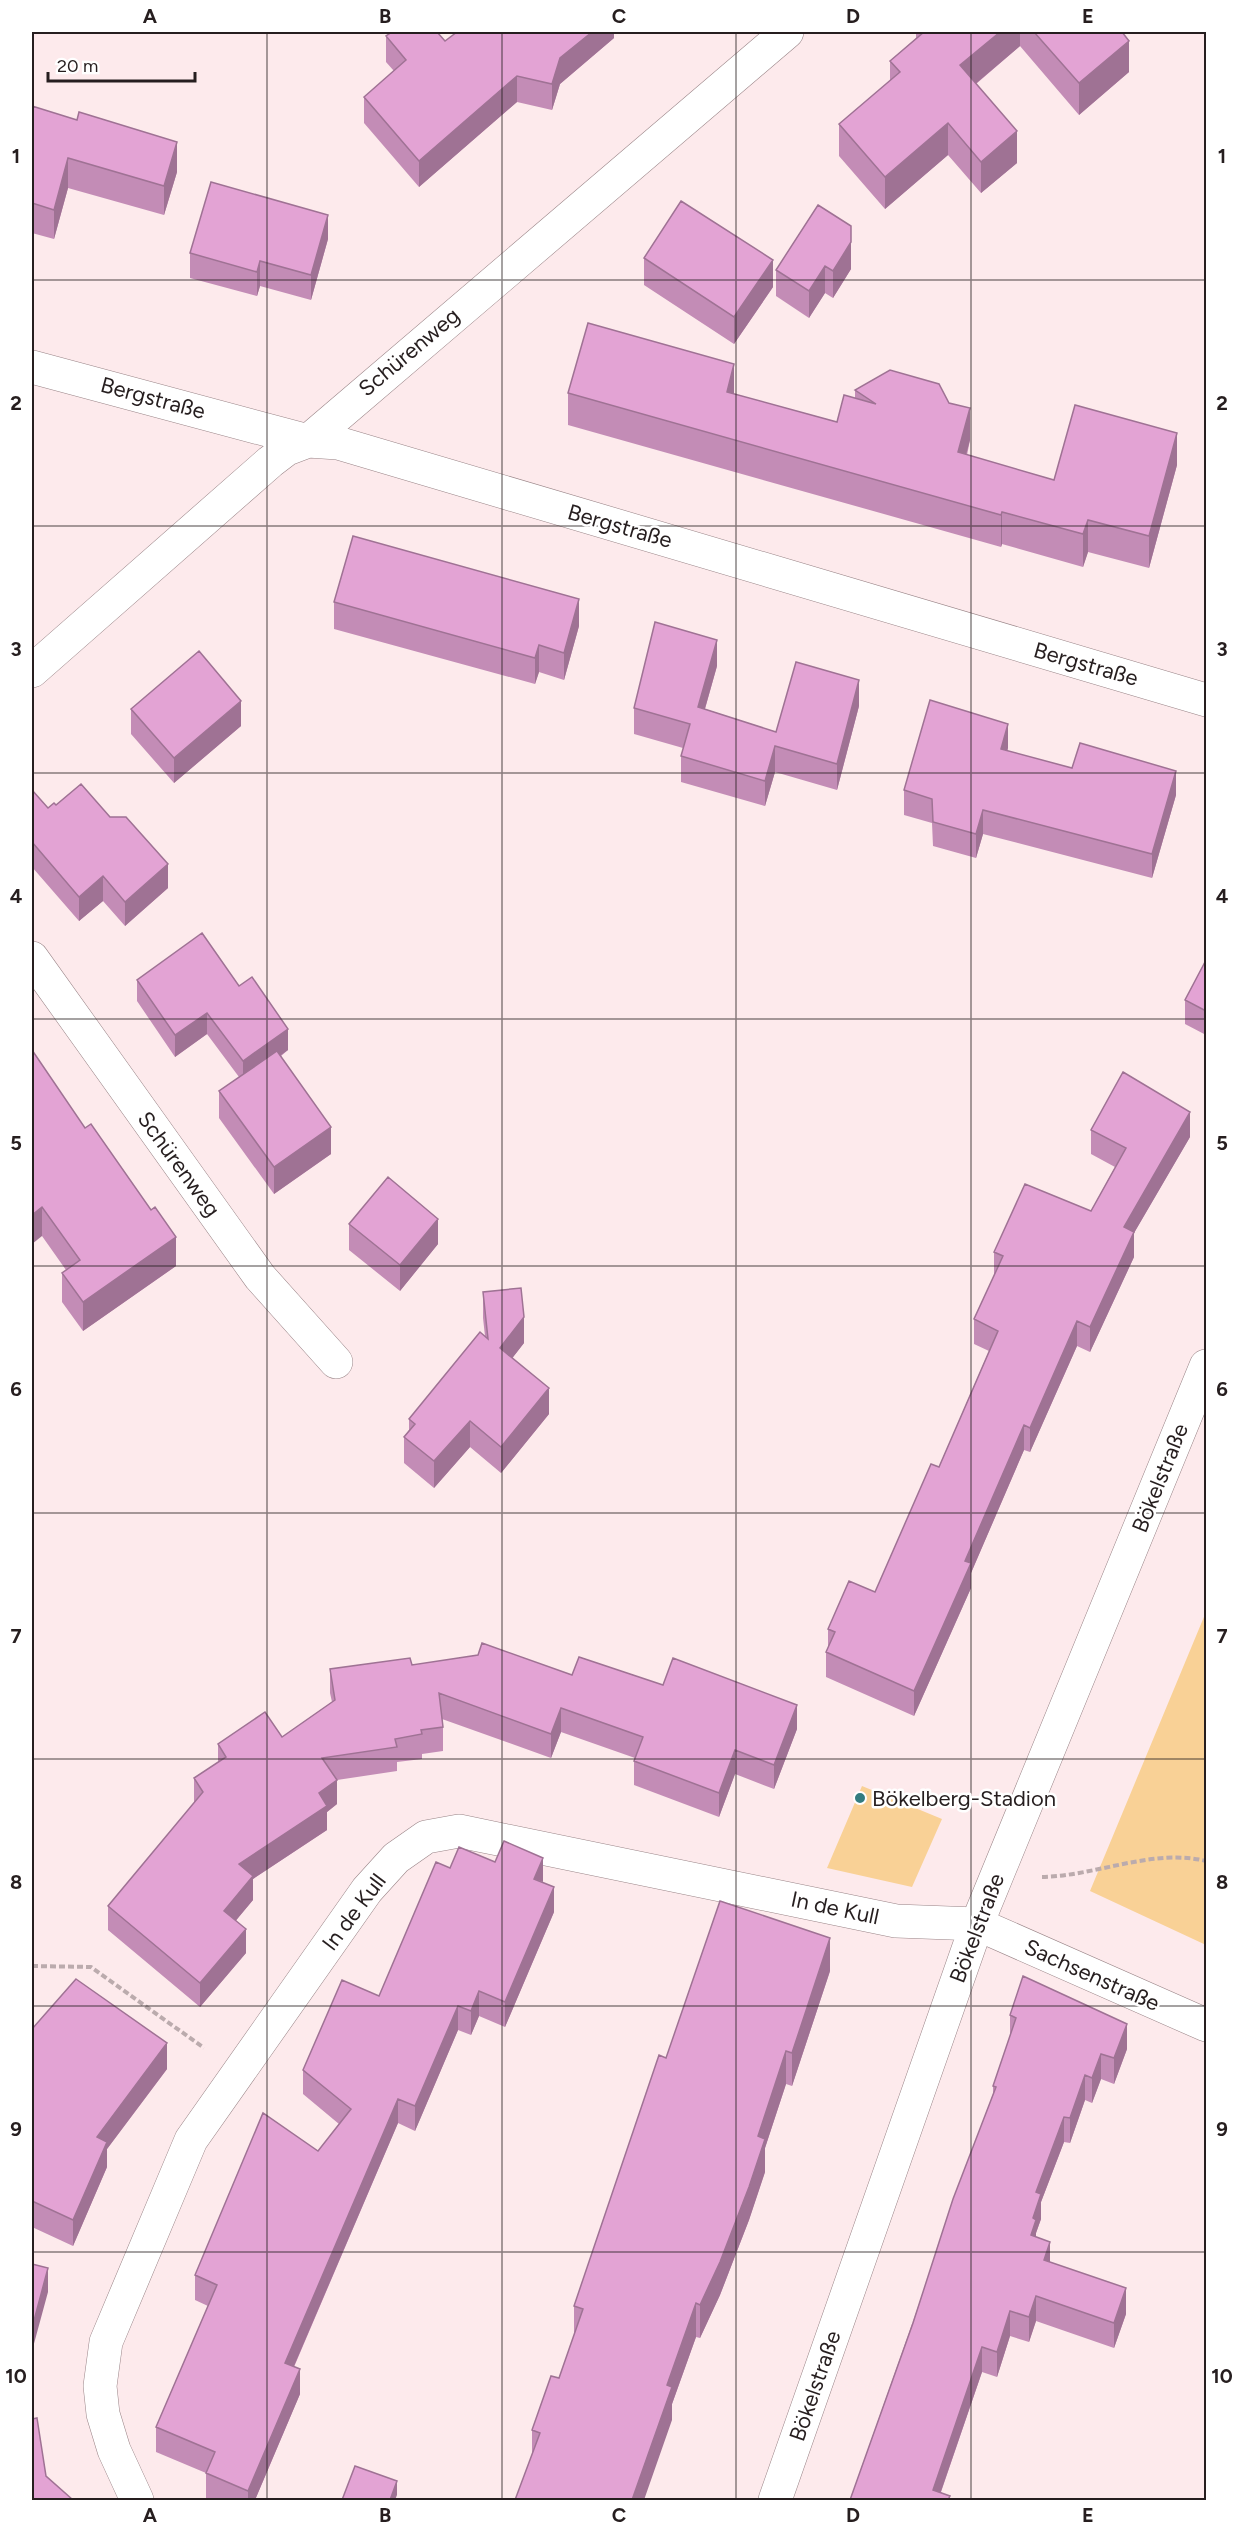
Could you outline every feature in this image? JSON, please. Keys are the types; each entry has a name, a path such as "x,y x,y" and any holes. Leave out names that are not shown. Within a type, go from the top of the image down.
{"street":[{"name":"Schürenweg","path":"32,671 270,462 286,449 308,441 788,32"},
{"name":"Bergstraße","path":"32,367 308,441 339,443 1206,700"},
{"name":"Schürenweg","path":"32,958 260,1277 336,1362"},
{"name":"Bökelstraße","path":"775,2500 977,1924 1206,1366"},
{"name":"In de Kull","path":"137,2500 114,2450 103,2414 100,2386 106,2342 191,2140 367,1890 396,1858 426,1837 459,1831 514,1840 896,1921 977,1924"},
{"name":"Sachsenstraße","path":"977,1924 1206,2025"}],"path":[{"path":"996,1877 1069,1876 1165,1858 1206,1861"},
{"path":"32,1966 91,1967 239,2073"}],"shaded area":[{"path":"1206,1612 1206,1945 1090,1891"},
{"path":"862,1786 942,1819 912,1887 827,1868"}],"building":[{"path":"392,32 437,32 445,41 457,32 592,32 560,58 552,84 517,76 419,161 364,97 406,60 386,36"},
{"path":"924,32 1000,32 960,65 1017,131 981,162 948,123 885,177 839,124 900,72 890,61"},
{"path":"1034,32 1122,32 1129,41 1079,83"},
{"path":"32,106 77,120 79,112 177,142 164,186 68,158 54,210 32,203"},
{"path":"211,182 328,215 311,275 260,261 257,272 190,253"},
{"path":"681,201 773,260 734,317 644,258"},
{"path":"818,205 851,226 851,242 833,271 825,266 809,291 776,270"},
{"path":"588,323 734,364 727,392 837,422 844,395 876,404 855,390 890,370 939,384 949,403 970,408 958,452 1054,480 1075,405 1177,433 1149,536 1088,520 1083,534 1002,512 1001,515 568,393"},
{"path":"353,536 579,599 564,653 539,645 535,658 334,602"},
{"path":"655,622 717,640 698,707 776,732 796,662 859,680 837,764 775,746 765,781 681,756 690,724 634,708"},
{"path":"199,651 241,701 174,758 131,709"},
{"path":"930,700 1008,724 1001,749 1072,768 1080,743 1176,771 1152,854 983,810 976,834 933,822 932,799 904,790"},
{"path":"81,784 110,817 126,817 168,864 125,902 103,876 79,897 32,842 32,790 48,808 54,803 56,805"},
{"path":"202,933 239,986 252,977 288,1029 243,1061 207,1013 175,1035 137,980"},
{"path":"1206,960 1206,1011 1185,1000"},
{"path":"32,1050 85,1128 91,1124 151,1210 155,1207 176,1237 83,1302 62,1273 80,1260 42,1207 32,1215"},
{"path":"277,1051 331,1127 274,1167 219,1091"},
{"path":"1123,1072 1190,1112 1124,1227 1134,1232 1090,1327 1077,1321 1030,1428 1024,1425 965,1561 971,1563 914,1691 826,1652 835,1632 828,1629 849,1581 875,1592 931,1464 939,1467 998,1331 974,1319 1003,1256 994,1252 1025,1184 1091,1211 1126,1148 1091,1130"},
{"path":"388,1177 438,1219 400,1265 349,1224"},
{"path":"521,1288 524,1317 500,1348 549,1388 501,1447 470,1421 434,1461 404,1437 415,1424 409,1419 480,1332 488,1339 483,1292"},
{"path":"482,1643 572,1675 579,1657 663,1685 673,1658 797,1705 774,1765 735,1750 719,1793 634,1761 643,1737 561,1708 551,1734 439,1693 443,1727 421,1730 422,1734 395,1739 397,1747 322,1758 337,1780 319,1793 327,1806 239,1864 253,1876 224,1911 246,1929 200,1983 108,1906 203,1792 194,1778 226,1757 218,1744 265,1712 282,1737 335,1700 330,1669 410,1658 412,1665 478,1655"},
{"path":"504,1841 543,1858 534,1879 554,1887 505,2002 479,1991 471,2011 458,2006 415,2106 398,2099 285,2363 300,2369 248,2491 206,2473 215,2452 156,2427 217,2285 195,2275 263,2113 318,2151 351,2109 303,2070 342,1980 379,1996 436,1862 450,1868 459,1847 495,1862"},
{"path":"720,1901 830,1938 792,2053 786,2051 758,2136 765,2139 749,2187 720,2262 700,2305 696,2303 667,2385 672,2387 632,2500 515,2500 540,2433 532,2430 551,2376 559,2378 583,2309 574,2306 659,2055 666,2058"},
{"path":"1023,1976 1127,2024 1114,2058 1101,2054 1092,2078 1085,2075 1070,2118 1064,2117 1036,2192 1041,2194 1033,2218 1036,2220 1031,2235 1050,2242 1044,2260 1126,2288 1114,2323 1036,2296 1029,2317 1010,2311 997,2352 982,2347 933,2490 950,2496 948,2500 850,2500 913,2323 953,2199 996,2087 993,2086 1016,2018 1010,2015"},
{"path":"76,1979 167,2043 97,2137 107,2142 73,2220 32,2201 32,2029"},
{"path":"32,2264 48,2268 32,2328"},
{"path":"37,2418 46,2476 73,2500 32,2500 32,2419"},
{"path":"355,2466 397,2481 390,2500 342,2500"}],"place":[{"name":"Bökelberg-Stadion","path":"860,1798"}]}
